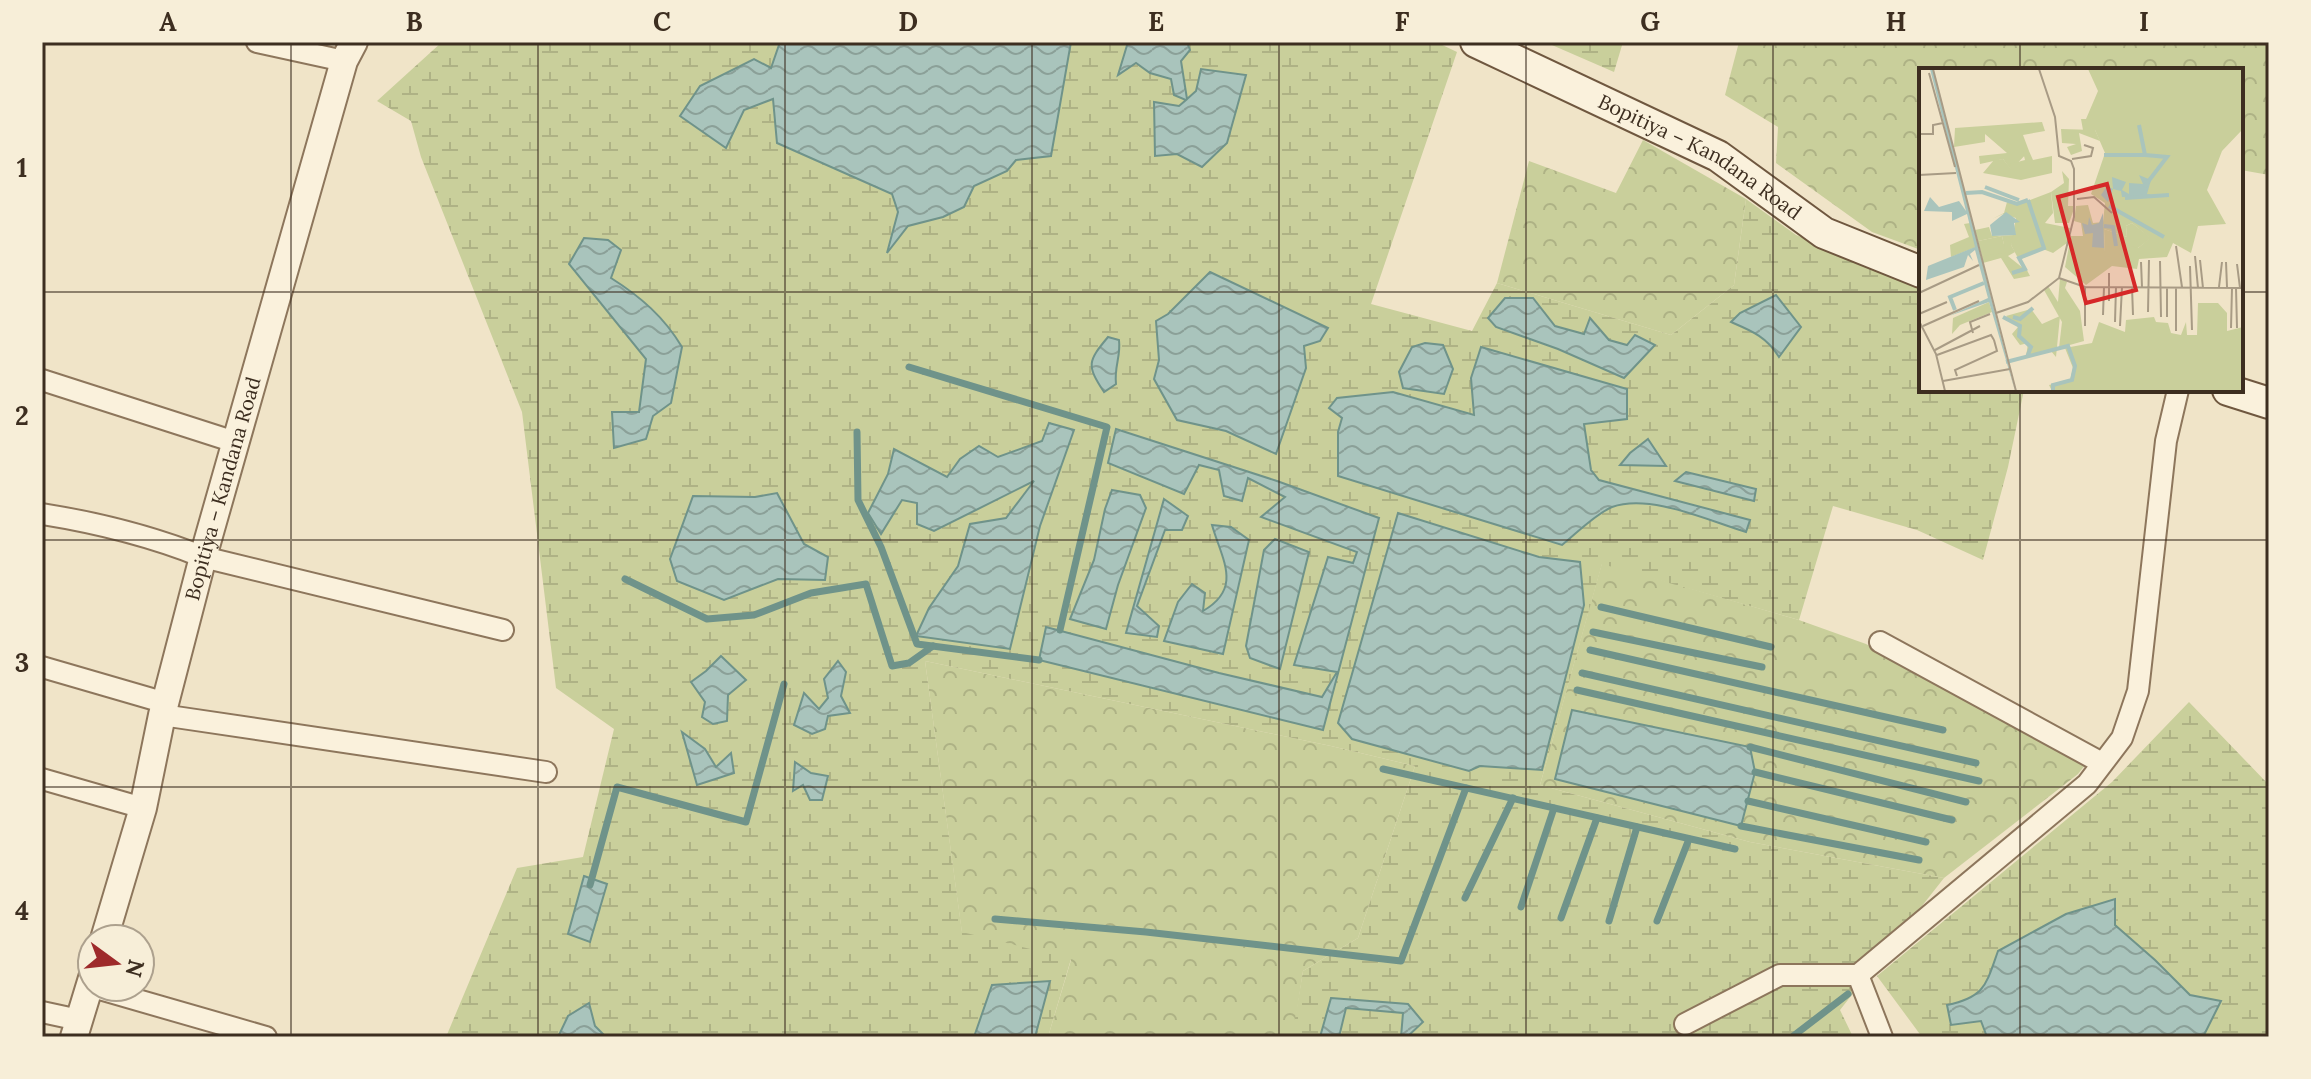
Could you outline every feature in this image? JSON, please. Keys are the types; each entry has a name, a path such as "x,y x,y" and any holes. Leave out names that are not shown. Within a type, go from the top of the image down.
{"main road":[{"name":"Bopitiya – Kandana Road","path":"1476,42 1718,156 1824,233 1919,271"},
{"path":"2234,392 2269,403"}],"street":[{"path":"257,42 349,51"},
{"name":"Bopitiya – Kandana Road","path":"109,923 143,808 164,709 203,557 349,51"},
{"path":"42,380 235,442"},
{"path":"1685,1024 1780,975 1858,975 2087,784 2122,738 2138,691 2166,441 2178,392"},
{"path":"42,514 95,523 169,543 203,557 503,630"},
{"path":"1880,642 2102,763"},
{"path":"42,667 164,709 546,772"},
{"path":"42,779 143,808"},
{"path":"1858,975 1882,1037"},
{"path":"156,1002 266,1037"},
{"path":"42,1012 76,1028 84,1003"}],"green space":[{"path":"442,42 1436,42 1457,52 1371,304 1472,331 1497,283 1671,335 1734,285 1746,199 1796,235 1919,283 1919,392 2024,392 2008,467 1983,560 1917,530 1833,506 1799,620 1602,564 1540,785 1750,842 1944,878 1840,1010 1853,1037 1292,1037 1303,971 1358,938 1415,766 925,661 962,932 1071,959 1048,1037 446,1037 517,868 583,857 614,729 556,688 522,412 421,157 411,121 377,101"},
{"path":"1545,42 1623,42 1614,72"},
{"path":"1739,42 2269,42 2269,175 2243,170 2243,68 1919,68 1919,249 1872,232 1776,163 1778,127 1725,95"},
{"path":"1643,140 1746,199 1734,285 1671,335 1497,283 1529,161 1616,193"},
{"path":"1602,563 1799,620 1866,644 2085,765 2078,774 1944,878 1750,842 1540,785"},
{"path":"925,661 1415,766 1358,938 1303,971 1293,1037 1048,1037 1071,960 962,933"},
{"path":"2189,702 2269,785 2269,1037 1922,1037 1877,976 2112,782"}],"water":[{"path":"780,42 1071,42 1051,156 1016,160 1007,171 974,186 964,207 943,217 908,226 887,253 898,212 892,194 777,143 773,99 744,110 726,148 680,116 700,86 754,59 771,68"},
{"path":"1128,42 1187,42 1190,50 1181,61 1187,99 1196,91 1201,69 1246,75 1227,143 1202,167 1177,154 1155,156 1154,102 1179,106 1186,100 1174,95 1171,79 1150,73 1136,63 1118,75"},
{"path":"584,238 608,240 621,250 611,278 651,308 682,347 671,403 653,416 646,439 614,448 612,412 639,412 646,359 569,264"},
{"path":"1210,272 1328,328 1320,341 1304,346 1306,368 1276,454 1226,431 1177,420 1154,379 1159,360 1156,321 1168,314"},
{"path":"1776,295 1801,327 1779,357 1764,340 1731,322 1740,313"},
{"path":"1505,298 1533,298 1555,326 1584,334 1590,318 1609,340 1627,345 1635,335 1655,345 1624,378 1558,349 1496,327 1488,318"},
{"path":"1108,337 1119,340 1119,352 1116,384 1104,392 1094,375 1092,363"},
{"path":"1425,343 1443,345 1453,369 1444,394 1403,388 1399,372 1412,347"},
{"path":"1481,347 1627,389 1627,419 1584,424 1591,470 1599,480 1750,520 1746,532 1679,510 1644,503 1627,504 1612,507 1599,515 1562,545 1338,476 1338,432 1342,418 1329,408 1337,398 1393,392 1474,415 1471,378"},
{"path":"1049,423 1074,430 1040,526 1010,649 916,636 929,608 958,566 970,524 1006,518 1034,481 934,531 917,524 917,503 902,500 881,534 868,513 888,474 894,449 947,477 960,459 979,446 998,457 1042,441"},
{"path":"1116,429 1379,518 1323,730 1039,660 1046,627 1322,697 1337,672 1294,665 1328,557 1353,563 1357,552 1261,517 1285,497 1248,478 1242,501 1224,496 1219,470 1199,465 1184,494 1108,463"},
{"path":"1648,439 1666,466 1620,465 1630,453"},
{"path":"1686,472 1756,489 1754,501 1675,481"},
{"path":"1112,490 1140,495 1146,508 1118,585 1106,629 1070,619 1094,560"},
{"path":"777,493 804,544 828,557 825,580 778,579 724,600 677,581 670,559 693,496 755,497"},
{"path":"1164,499 1188,516 1182,530 1165,530 1137,606 1159,626 1157,637 1126,633"},
{"path":"1398,513 1539,557 1580,562 1584,605 1542,770 1480,766 1469,771 1352,739 1338,723"},
{"path":"1212,525 1231,527 1249,540 1223,654 1164,641 1178,602 1192,584 1205,593 1203,611 1223,593 1226,572"},
{"path":"1275,539 1309,552 1280,669 1250,658 1246,646 1264,550"},
{"path":"721,656 746,680 728,695 727,721 713,724 702,717 705,702 691,682"},
{"path":"838,661 846,672 841,696 850,713 828,716 825,729 812,734 794,725 804,693 819,709 828,698 824,679"},
{"path":"1572,710 1750,747 1755,772 1741,826 1555,779"},
{"path":"682,732 705,749 716,767 731,753 734,773 697,785"},
{"path":"795,762 811,773 828,776 822,800 810,800 803,785 793,791"},
{"path":"584,876 607,884 590,942 568,934"},
{"path":"2115,899 2115,925 2190,995 2221,1001 2203,1037 1987,1037 1981,1021 1951,1025 1947,1005 1969,998 1982,988 1998,951 2066,914"},
{"path":"1050,981 1035,1037 974,1037 992,985"},
{"path":"1331,998 1408,1004 1423,1022 1407,1037 1401,1037 1403,1013 1346,1008 1339,1037 1320,1037"},
{"path":"589,1003 595,1026 606,1037 558,1037 568,1016"}],"waterway":[{"path":"909,367 1107,427 1060,630"},
{"path":"857,432 858,500 881,547 917,644 1039,660"},
{"path":"625,579 707,619 754,615 811,593 866,584 892,666 909,663 933,646"},
{"path":"1601,607 1771,647"},
{"path":"1593,632 1762,667"},
{"path":"1590,650 1943,730"},
{"path":"1582,673 1976,763"},
{"path":"590,885 617,787 746,822 784,684"},
{"path":"1577,690 1979,781"},
{"path":"1750,747 1966,802"},
{"path":"1383,769 1735,849"},
{"path":"1755,772 1952,820"},
{"path":"995,919 1146,932 1401,961 1466,788"},
{"path":"1465,898 1513,798"},
{"path":"1748,801 1926,842"},
{"path":"1521,907 1554,808"},
{"path":"1561,918 1597,818"},
{"path":"1741,826 1919,860"},
{"path":"1609,921 1637,827"},
{"path":"1657,921 1689,839"},
{"path":"1792,1037 1848,994"}]}
